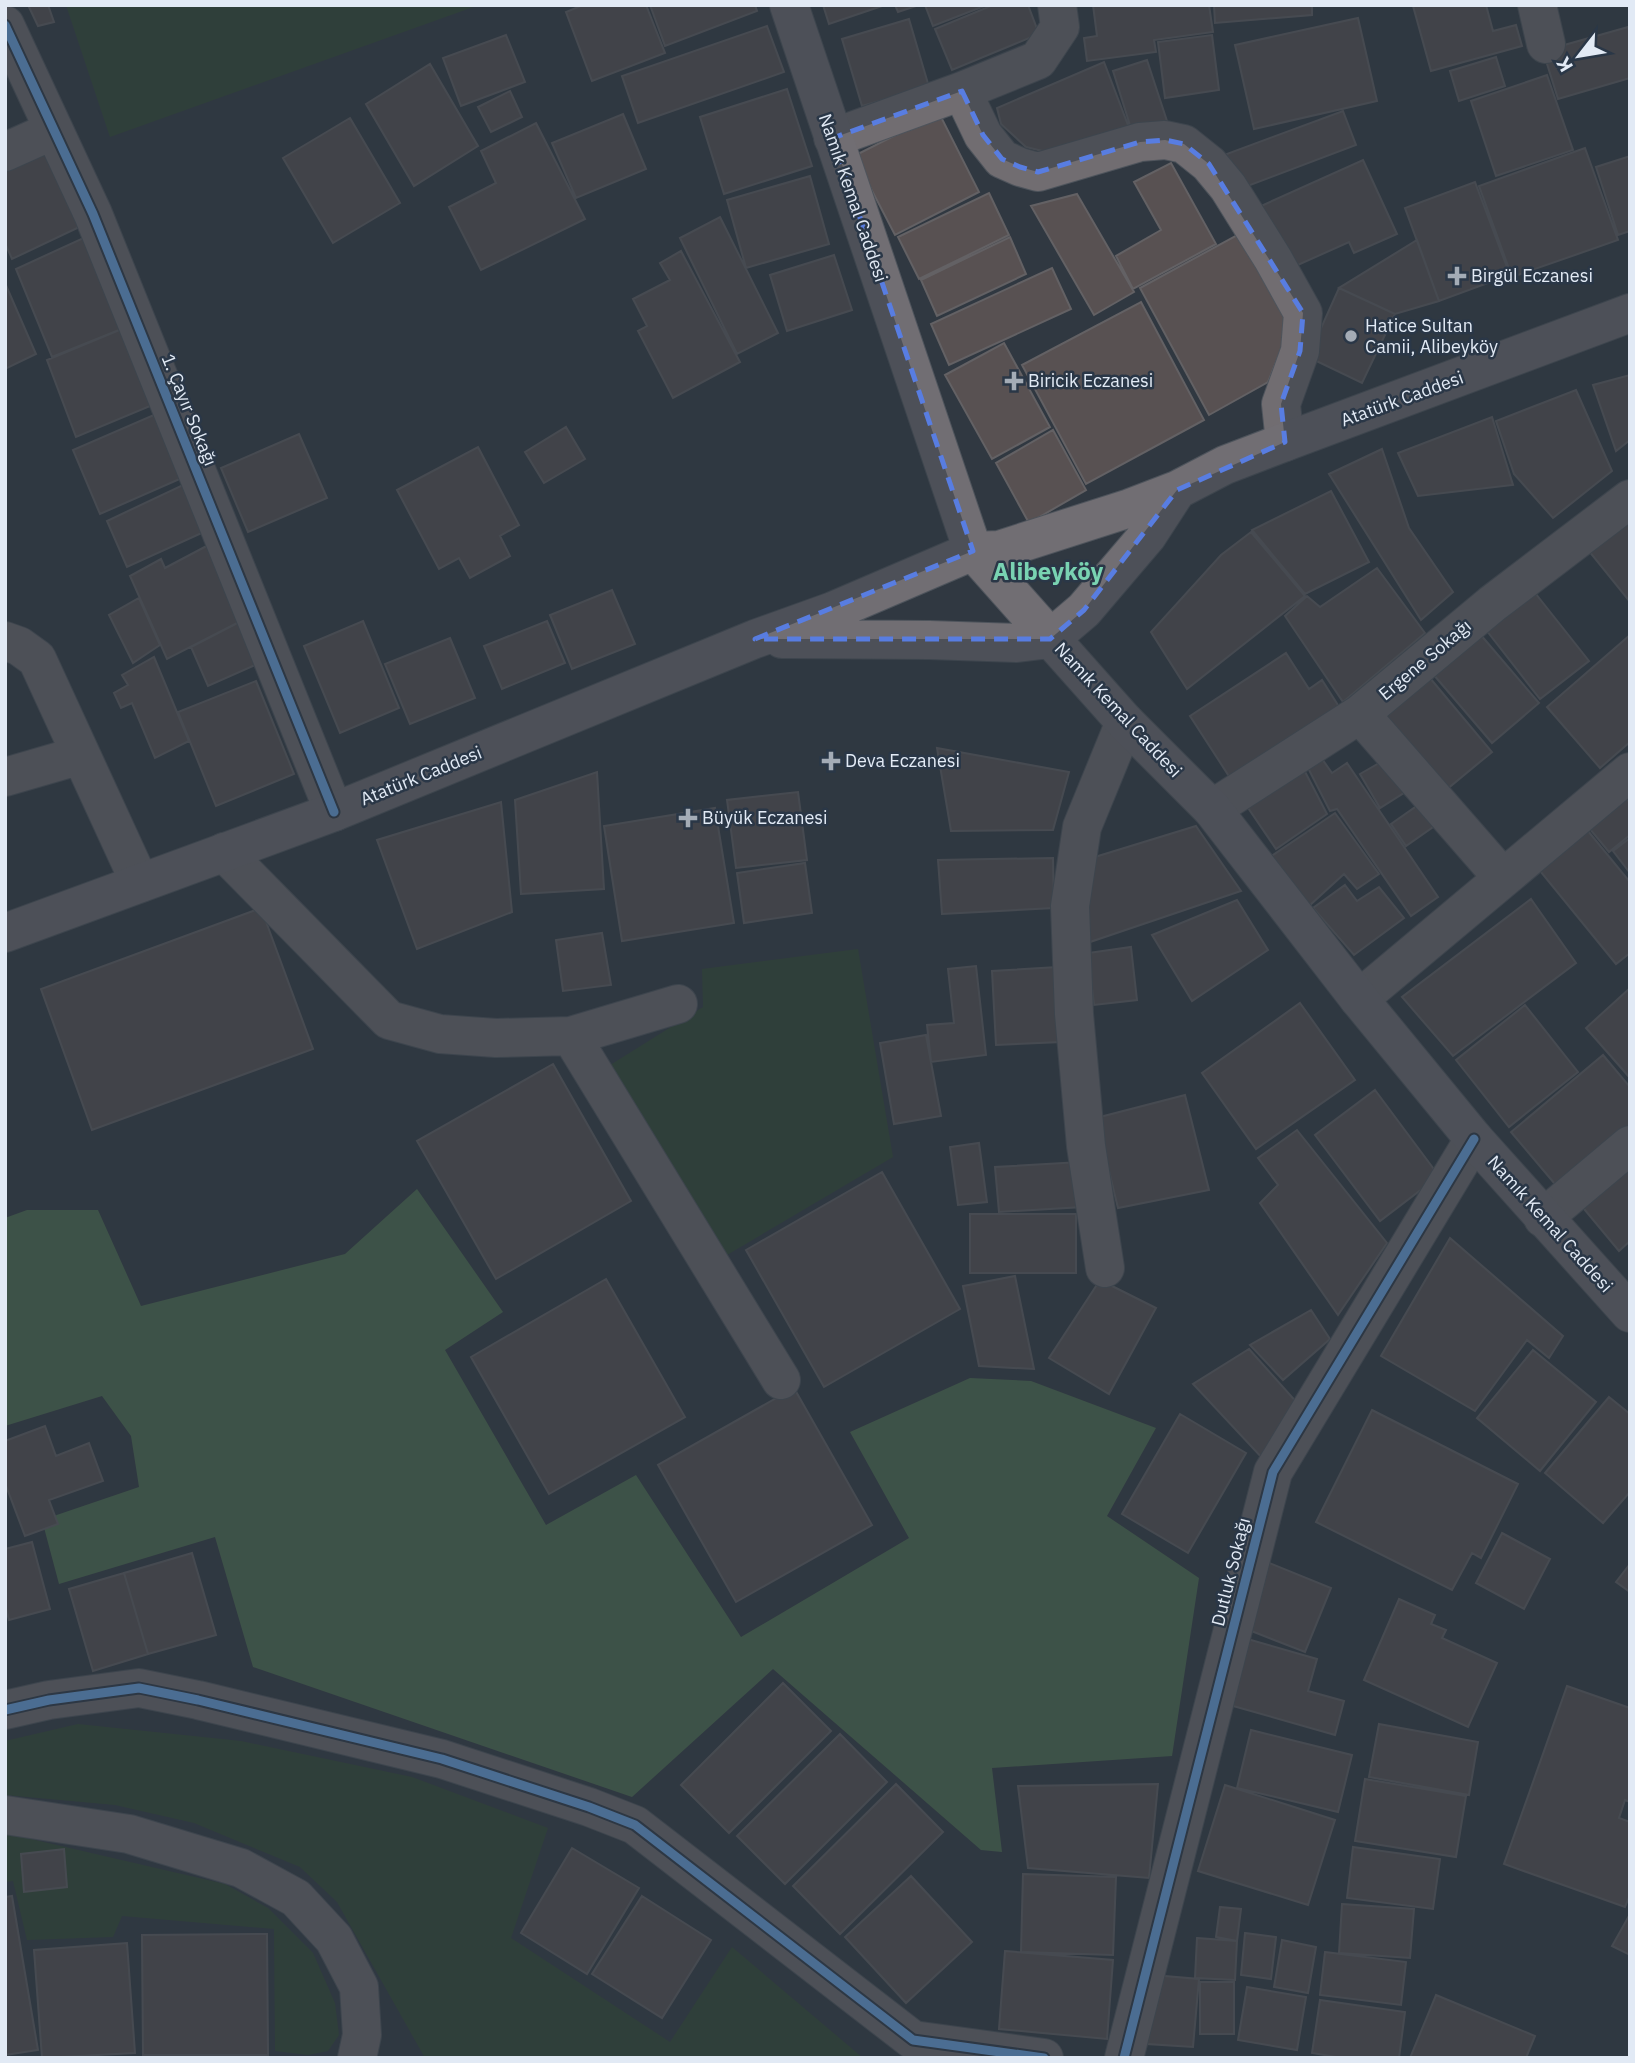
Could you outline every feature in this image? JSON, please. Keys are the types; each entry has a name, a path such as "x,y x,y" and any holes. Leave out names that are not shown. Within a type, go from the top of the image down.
{"main road":[{"name":"Namık Kemal Caddesi","path":"789,5 973,551 1125,722 1212,809 1359,999 1474,1139 1630,1313"},
{"name":"Atatürk Caddesi","path":"5,933 334,812 755,639 833,611 973,551 999,550 1032,541 1130,508 1284,442 1630,313"},
{"name":"Atatürk Caddesi","path":"755,639 1017,643 1050,639 1093,599 1147,536 1177,490"}],"street":[{"path":"833,138 1038,60 1060,27 1057,5"},
{"path":"1537,5 1546,44"},
{"name":"1. Çayır Sokağı","path":"5,25 99,226 334,812"},
{"path":"962,91 983,135 1002,159 1020,167 1038,172 1140,142 1165,140 1184,144 1209,164 1228,187 1303,313 1300,351 1281,404 1284,442"},
{"path":"5,152 54,130"},
{"name":"Ergene Sokağı","path":"1212,809 1360,714 1492,604 1630,499"},
{"path":"5,641 19,646 37,659 140,883"},
{"path":"1360,714 1503,878"},
{"path":"1105,1268 1086,1146 1074,1014 1070,906 1082,827 1125,722"},
{"path":"5,777 81,755"},
{"path":"1359,999 1630,772"},
{"path":"224,852 390,1020 440,1034 496,1038 572,1036 678,1004"},
{"path":"572,1036 781,1380"},
{"name":"Dutluk Sokağı","path":"1124,2058 1273,1472 1474,1139"},
{"path":"1543,1218 1630,1144"},
{"path":"5,1710 49,1700 139,1688 442,1759 589,1807 635,1825 913,2040 1044,2058"},
{"path":"5,1815 129,1834 241,1868 296,1898 334,1939 359,1987 362,2035 357,2058"}],"highlighted area":[{"path":"962,91 983,135 1002,159 1020,167 1038,172 1140,142 1165,140 1184,144 1209,164 1303,313 1300,351 1281,404 1285,442 1177,490 1084,610 1050,639 755,639 973,551 833,138"}],"green space":[{"path":"66,5 479,5 110,137"},
{"path":"858,949 893,1157 727,1255 607,1067 703,1007 702,969"},
{"path":"417,1189 503,1312 445,1350 546,1525 636,1475 741,1637 909,1538 850,1432 970,1378 1031,1381 1156,1428 1107,1516 1199,1578 1172,1756 992,1768 1002,1852 981,1850 773,1669 632,1797 253,1667 215,1537 59,1584 42,1520 139,1487 131,1436 102,1396 5,1426 5,1218 27,1210 98,1210 141,1306 345,1254"},
{"path":"78,1724 241,1741 412,1777 548,1828 511,1938 670,2042 732,1947 863,2058 425,2058 337,1902 300,1867 194,1823 115,1805 5,1795 5,1741"},
{"path":"5,1833 225,1884 268,1908 313,1953 335,2003 339,2035 328,2051 308,2055 275,2051 274,1929 122,1916 113,1937 27,1940 13,1881 5,1882"}],"building":[{"path":"28,5 48,5 54,22 38,26"},
{"path":"583,5 646,5 665,53 592,81 566,12"},
{"path":"650,5 755,5 757,11 665,46"},
{"path":"823,5 885,5 829,24"},
{"path":"895,5 919,5 898,12"},
{"path":"925,5 987,5 933,26"},
{"path":"993,5 1028,5 1039,34 952,70 935,29"},
{"path":"1093,5 1209,5 1213,32 1154,40 1156,52 1087,61 1084,38 1097,36"},
{"path":"1214,5 1312,5 1312,15 1215,23"},
{"path":"1486,5 1493,31 1516,25 1522,46 1431,71 1413,6"},
{"path":"1358,18 1377,101 1254,129 1235,45"},
{"path":"909,19 929,87 862,106 842,39"},
{"path":"767,26 784,72 638,123 622,76"},
{"path":"1628,27 1630,78 1558,99 1543,51"},
{"path":"506,35 525,82 461,106 443,58"},
{"path":"1212,35 1219,90 1165,98 1158,42"},
{"path":"1496,57 1505,86 1459,101 1450,71"},
{"path":"1147,60 1168,124 1133,135 1113,71"},
{"path":"1104,62 1131,133 1063,156 1026,147 1001,124 997,108"},
{"path":"430,64 478,146 414,186 366,104"},
{"path":"1547,75 1573,150 1496,176 1471,101"},
{"path":"787,89 812,166 724,194 700,117"},
{"path":"510,91 522,117 491,132 478,107"},
{"path":"1343,111 1356,145 1237,190 1224,155"},
{"path":"939,113 979,192 895,235 854,156"},
{"path":"623,114 646,169 576,198 552,143"},
{"path":"350,118 400,203 333,243 283,158"},
{"path":"536,123 585,219 481,270 449,207 496,183 481,151"},
{"path":"51,138 92,221 12,259 5,243 5,163"},
{"path":"1585,148 1618,240 1512,277 1479,186"},
{"path":"1630,156 1630,231 1618,235 1596,167"},
{"path":"1363,160 1397,234 1354,253 1349,242 1289,269 1261,206"},
{"path":"1171,163 1216,244 1133,289 1116,256 1161,230 1134,182"},
{"path":"810,176 829,244 746,268 727,200"},
{"path":"1475,182 1510,275 1439,301 1405,208"},
{"path":"989,193 1009,235 919,279 898,237"},
{"path":"1077,194 1134,292 1094,315 1031,206"},
{"path":"720,217 778,333 737,354 680,238"},
{"path":"1241,233 1291,325 1268,382 1209,415 1140,288"},
{"path":"90,235 129,326 52,357 16,269"},
{"path":"1010,237 1026,274 937,316 921,280"},
{"path":"1417,240 1439,301 1395,314 1339,288"},
{"path":"681,251 740,362 673,398 638,331 647,326 633,299 670,280 660,263"},
{"path":"834,255 852,310 787,331 770,275"},
{"path":"1052,268 1071,309 949,365 931,324"},
{"path":"5,283 36,354 5,369"},
{"name":"Hatice Sultan Camii, Alibeyköy","path":"1339,288 1395,314 1362,383 1308,357"},
{"path":"1141,302 1204,420 1086,484 1022,365"},
{"path":"129,326 155,404 76,437 47,360"},
{"path":"1004,343 1050,427 992,459 945,375"},
{"path":"1630,375 1630,440 1616,451 1593,385"},
{"path":"1576,390 1612,471 1553,518 1514,474 1496,421"},
{"path":"156,414 182,478 100,514 73,450"},
{"path":"1492,417 1513,485 1418,496 1398,453"},
{"path":"566,427 585,459 544,483 525,452"},
{"path":"1053,430 1086,490 1029,523 996,463"},
{"path":"299,434 327,498 248,532 221,468"},
{"path":"478,447 519,525 500,536 510,556 470,578 459,558 439,569 397,490"},
{"path":"1382,449 1409,528 1453,592 1421,620 1329,474"},
{"path":"185,484 204,532 127,567 107,521"},
{"path":"1331,491 1369,562 1305,594 1252,530"},
{"path":"1630,516 1630,602 1588,550"},
{"path":"1251,532 1305,596 1187,689 1151,632 1221,555"},
{"path":"216,541 247,618 167,659 130,576 161,559 165,568"},
{"path":"1377,568 1425,633 1343,702 1285,616 1307,596 1320,607"},
{"path":"1532,589 1589,661 1540,699 1483,626"},
{"path":"612,590 635,644 572,669 550,615"},
{"path":"139,598 160,645 133,663 109,615"},
{"path":"247,618 262,662 208,686 191,647"},
{"path":"363,621 399,708 340,733 304,646"},
{"path":"547,621 565,663 502,689 484,646"},
{"path":"1480,634 1539,703 1492,743 1433,674"},
{"path":"1630,635 1630,742 1600,768 1547,707"},
{"path":"450,638 475,698 410,724 385,664"},
{"path":"1286,653 1309,689 1322,680 1343,713 1234,784 1190,716"},
{"path":"154,657 189,741 155,758 132,703 121,708 114,693 128,685 122,675"},
{"path":"1430,678 1492,752 1446,790 1383,717"},
{"path":"256,681 294,774 216,806 178,712"},
{"path":"937,748 1069,772 1053,830 951,831"},
{"path":"1320,756 1332,773 1347,763 1438,897 1411,916 1337,809 1330,811 1307,766"},
{"path":"1300,762 1327,814 1276,849 1244,802"},
{"path":"1381,762 1407,791 1380,808 1360,774"},
{"path":"597,772 604,889 521,894 515,800"},
{"path":"798,792 807,860 736,868 727,800"},
{"path":"1626,798 1630,803 1630,835 1609,852 1589,828"},
{"path":"501,802 512,912 417,949 377,840"},
{"path":"1421,803 1436,825 1406,846 1391,824"},
{"path":"715,808 734,923 622,941 604,826"},
{"path":"1335,813 1379,874 1357,889 1344,874 1309,906 1267,859"},
{"path":"1196,826 1241,891 1087,943 1085,860"},
{"path":"1588,831 1630,882 1630,953 1616,964 1540,871"},
{"path":"1630,838 1630,873 1613,851"},
{"path":"1053,858 1054,908 942,914 938,860"},
{"path":"805,863 812,913 744,923 737,873"},
{"path":"1345,885 1357,901 1379,887 1404,918 1354,955 1313,908"},
{"path":"1531,899 1576,963 1453,1056 1402,997"},
{"path":"1237,900 1268,950 1192,1001 1152,935"},
{"path":"261,908 313,1049 92,1130 41,989"},
{"path":"602,933 611,985 563,991 556,940"},
{"path":"1131,947 1137,1000 1094,1005 1088,953"},
{"path":"976,966 986,1055 931,1062 927,1025 954,1023 948,969"},
{"path":"1057,967 1061,1042 996,1045 992,971"},
{"path":"1630,988 1630,1078 1586,1028"},
{"path":"1300,1003 1355,1080 1256,1149 1202,1073"},
{"path":"1525,1005 1578,1072 1509,1127 1456,1060"},
{"path":"926,1035 941,1116 894,1124 880,1043"},
{"path":"1603,1055 1630,1087 1630,1131 1560,1190 1511,1132"},
{"path":"553,1064 631,1201 496,1279 417,1141"},
{"path":"1375,1090 1439,1176 1380,1221 1315,1135"},
{"path":"1185,1095 1209,1190 1118,1208 1096,1118"},
{"path":"1297,1130 1387,1243 1338,1315 1260,1203 1278,1185 1258,1158"},
{"path":"979,1143 987,1202 958,1205 950,1147"},
{"path":"1080,1162 1083,1207 999,1212 995,1167"},
{"path":"1630,1168 1630,1241 1619,1251 1579,1203"},
{"path":"882,1172 960,1309 824,1387 746,1250"},
{"path":"970,1214 1076,1214 1076,1273 970,1273"},
{"path":"1450,1238 1563,1336 1549,1358 1527,1340 1475,1411 1381,1356"},
{"path":"1015,1276 1034,1369 979,1366 963,1286"},
{"path":"606,1279 685,1417 549,1494 471,1357"},
{"path":"1100,1280 1156,1308 1109,1394 1049,1358"},
{"path":"1311,1310 1330,1339 1283,1380 1250,1345"},
{"path":"1249,1349 1300,1406 1263,1459 1193,1384"},
{"path":"1533,1350 1596,1402 1540,1471 1477,1418"},
{"path":"794,1388 872,1525 736,1602 658,1465"},
{"path":"1609,1397 1630,1414 1630,1492 1603,1523 1545,1473"},
{"path":"1372,1410 1518,1484 1481,1558 1472,1553 1452,1590 1316,1522"},
{"path":"1180,1414 1246,1453 1188,1553 1122,1514"},
{"path":"45,1426 56,1456 89,1443 103,1481 49,1500 58,1524 25,1536 5,1483 5,1441"},
{"path":"1502,1533 1550,1559 1524,1609 1476,1583"},
{"path":"32,1542 50,1609 9,1620 5,1605 5,1549"},
{"path":"192,1553 216,1635 148,1654 124,1573"},
{"path":"1267,1562 1331,1588 1305,1652 1241,1627"},
{"path":"1630,1564 1630,1592 1616,1582"},
{"path":"124,1573 148,1654 93,1671 69,1589"},
{"path":"1399,1599 1435,1615 1431,1624 1446,1630 1442,1638 1497,1663 1468,1727 1364,1680"},
{"path":"1237,1636 1317,1659 1308,1691 1344,1701 1335,1735 1219,1702"},
{"path":"783,1683 831,1731 729,1833 681,1785"},
{"path":"1567,1686 1630,1708 1630,1802 1625,1800 1619,1818 1630,1822 1630,1895 1625,1907 1504,1864"},
{"path":"1379,1724 1478,1742 1469,1795 1369,1777"},
{"path":"1251,1730 1352,1755 1338,1812 1237,1788"},
{"path":"840,1734 887,1782 785,1884 737,1836"},
{"path":"1365,1779 1466,1796 1456,1857 1355,1841"},
{"path":"896,1784 943,1832 840,1934 793,1886"},
{"path":"1158,1784 1149,1878 1028,1868 1018,1786"},
{"path":"1225,1785 1335,1820 1308,1905 1198,1871"},
{"path":"1353,1847 1440,1859 1433,1909 1347,1898"},
{"path":"572,1848 639,1888 587,1974 521,1933"},
{"path":"64,1849 67,1887 24,1892 21,1854"},
{"path":"1023,1874 1116,1877 1113,1955 1021,1952"},
{"path":"911,1876 972,1942 906,2003 845,1937"},
{"path":"12,1896 38,2050 5,2055 5,1897"},
{"path":"642,1896 711,1940 662,2018 592,1974"},
{"path":"1342,1904 1414,1909 1410,1958 1339,1953"},
{"path":"1220,1907 1241,1909 1237,1941 1216,1937"},
{"path":"1630,1914 1630,1955 1612,1946"},
{"path":"1245,1933 1276,1937 1271,1979 1241,1975"},
{"path":"267,1934 268,2055 143,2055 142,1935"},
{"path":"1197,1938 1237,1941 1235,1980 1195,1978"},
{"path":"1282,1940 1316,1947 1308,1993 1274,1987"},
{"path":"127,1943 135,2053 42,2058 34,1950"},
{"path":"1005,1951 1113,1960 1107,2039 999,2029"},
{"path":"1325,1952 1406,1962 1401,2005 1320,1995"},
{"path":"1153,1975 1199,1979 1193,2047 1147,2044"},
{"path":"1200,1982 1234,1982 1234,2034 1200,2034"},
{"path":"1247,1987 1306,1997 1297,2050 1238,2040"},
{"path":"1436,1995 1535,2036 1526,2058 1410,2058"},
{"path":"1320,2000 1405,2012 1399,2058 1342,2058 1312,2053"}],"cycle path":[{"path":"5,25 93,214 334,812"},
{"path":"1124,2058 1273,1472 1474,1139"},
{"path":"5,1710 49,1700 139,1688 442,1759 589,1807 635,1825 913,2040 1044,2058"}],"place":[{"name":"Birgül Eczanesi","path":"1457,276"},
{"name":"Hatice Sultan Camii, Alibeyköy","path":"1351,336"},
{"name":"Biricik Eczanesi","path":"1014,381"},
{"name":"Deva Eczanesi","path":"831,761"},
{"name":"Büyük Eczanesi","path":"688,818"}],"district":[{"name":"Alibeyköy","path":"1048,572"}]}
